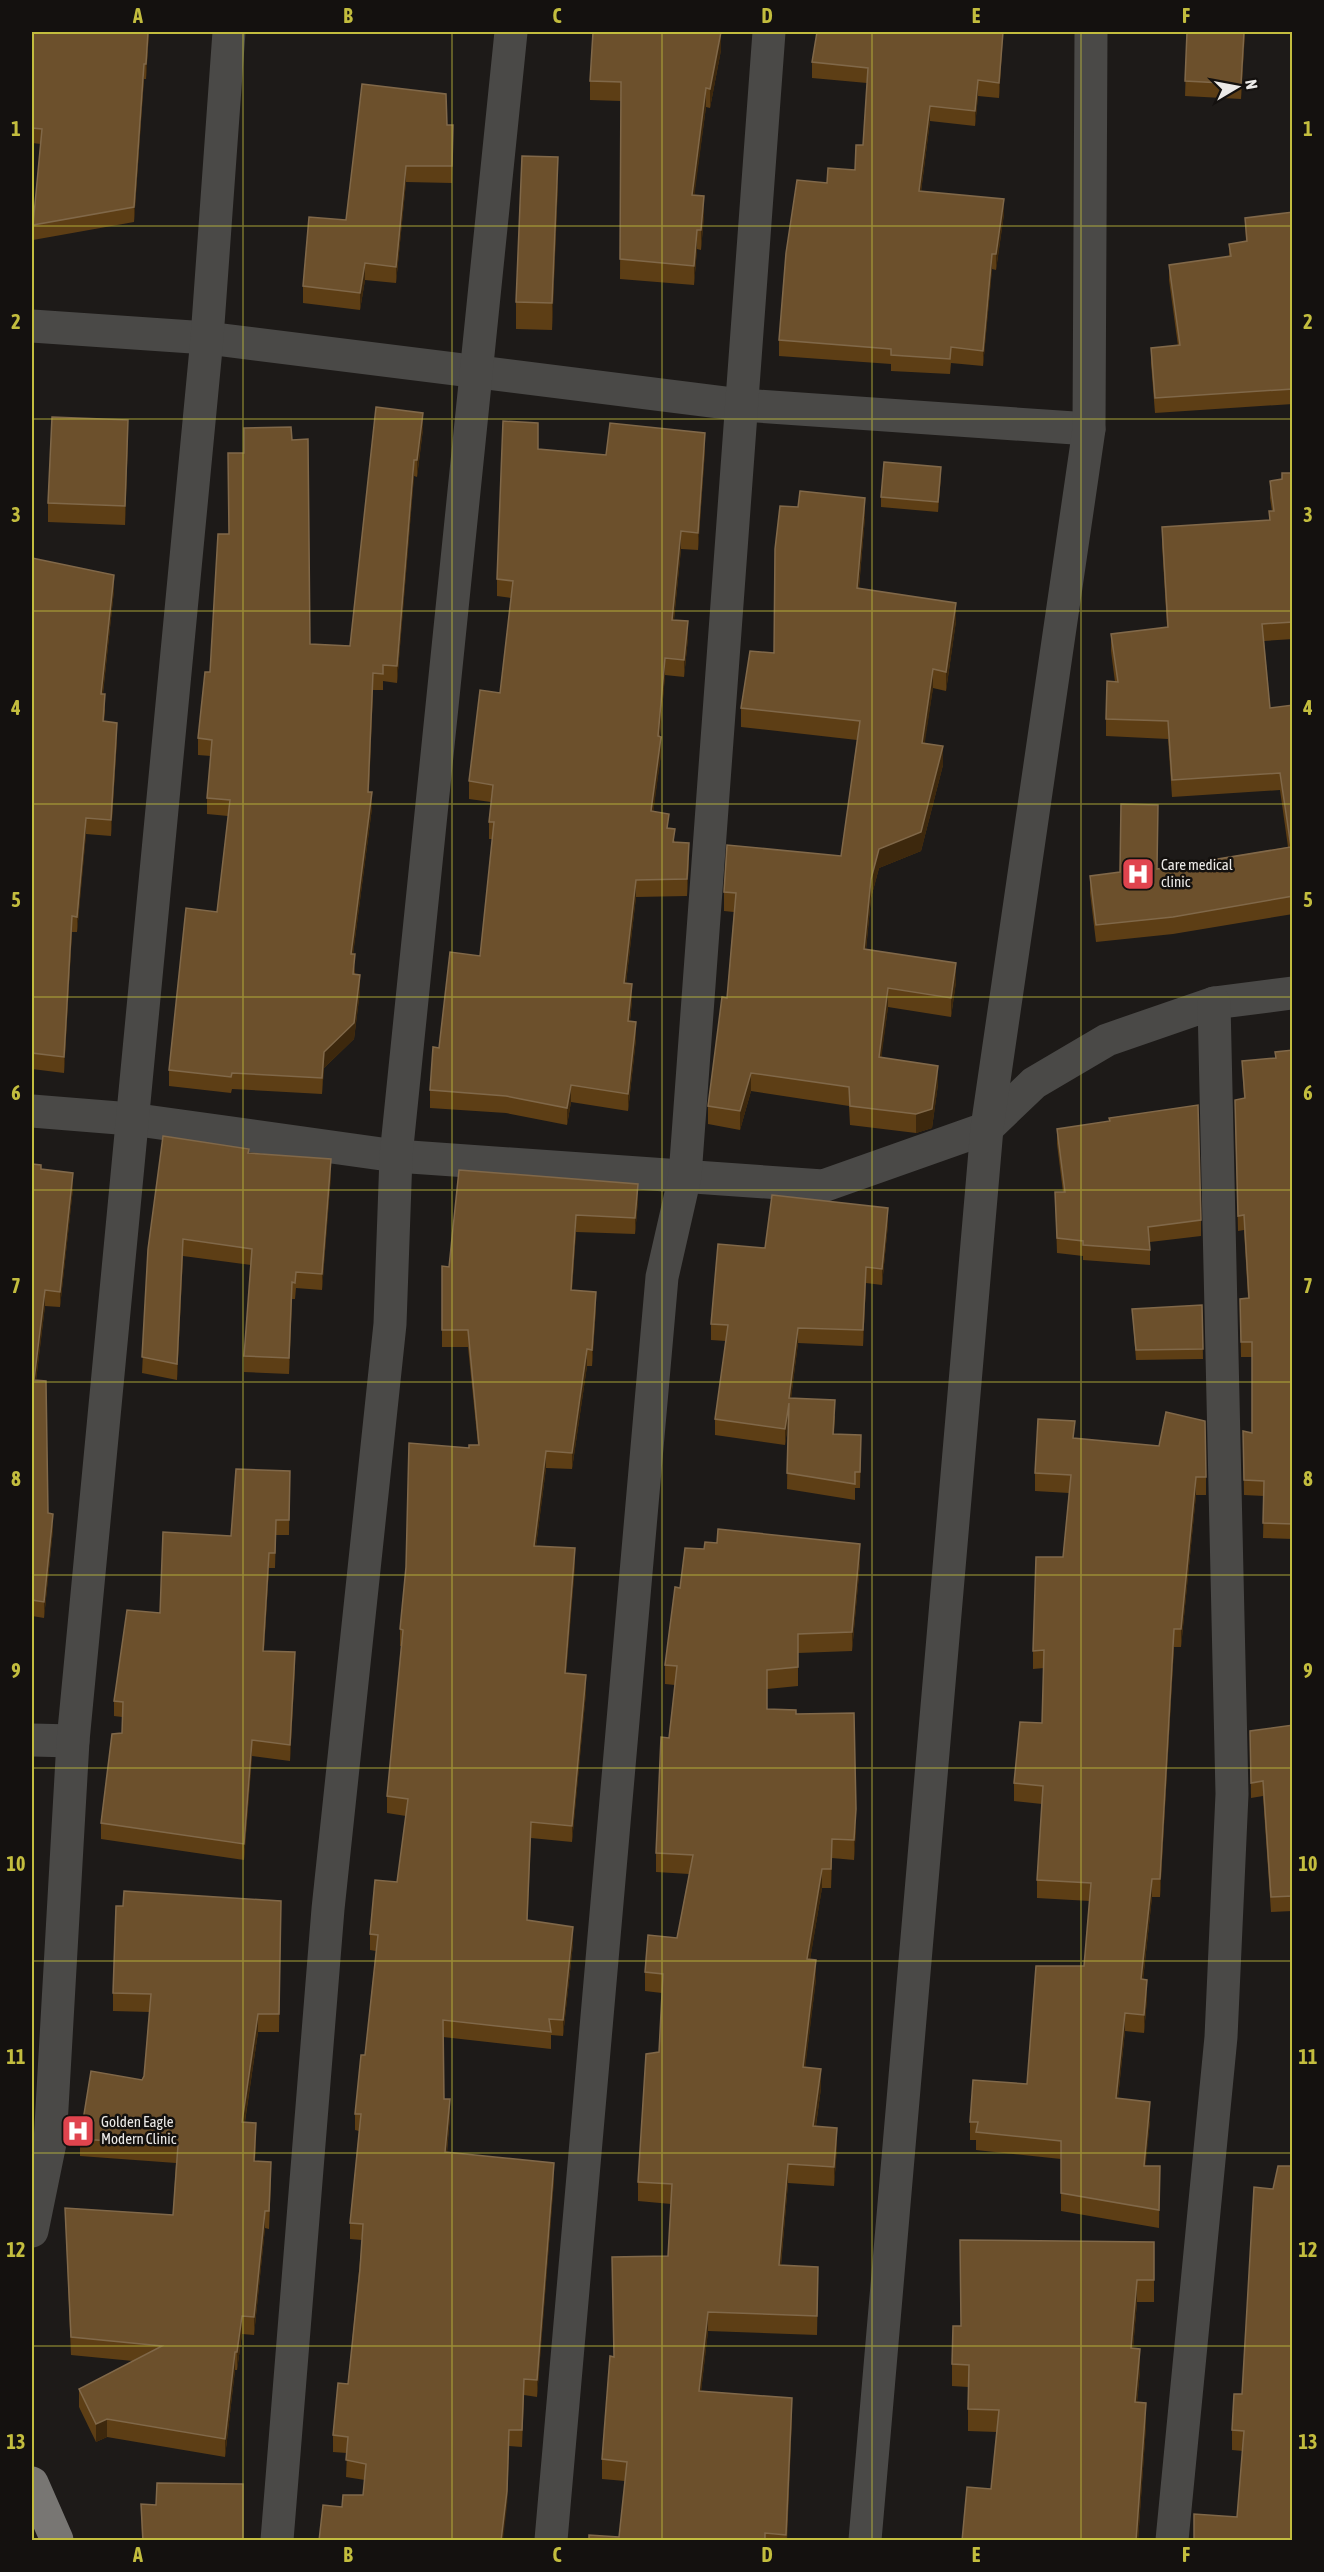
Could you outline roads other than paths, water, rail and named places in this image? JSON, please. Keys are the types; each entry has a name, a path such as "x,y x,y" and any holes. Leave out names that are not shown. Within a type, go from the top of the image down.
{"main road":[{"path":"32,2483 57,2541"}],"street":[{"path":"32,2230 50,2143 74,1741 131,1119 207,338 229,32"},
{"path":"277,2541 328,1909 390,1324 396,1156 511,32"},
{"path":"551,2541 662,1276 685,1176 769,32"},
{"path":"865,2541 987,1128 1089,429 1091,32"},
{"path":"32,326 207,338 742,405 1089,429"},
{"path":"32,1111 131,1119 396,1156 823,1186 987,1128 1034,1083 1107,1040 1214,1003 1293,993"},
{"path":"1172,2541 1221,2037 1232,1794 1214,1003"},
{"path":"32,1740 74,1741"}],"place":[{"name":"Care medical clinic","path":"1138,874"},
{"name":"Golden Eagle Modern Clinic","path":"78,2131"}]}
